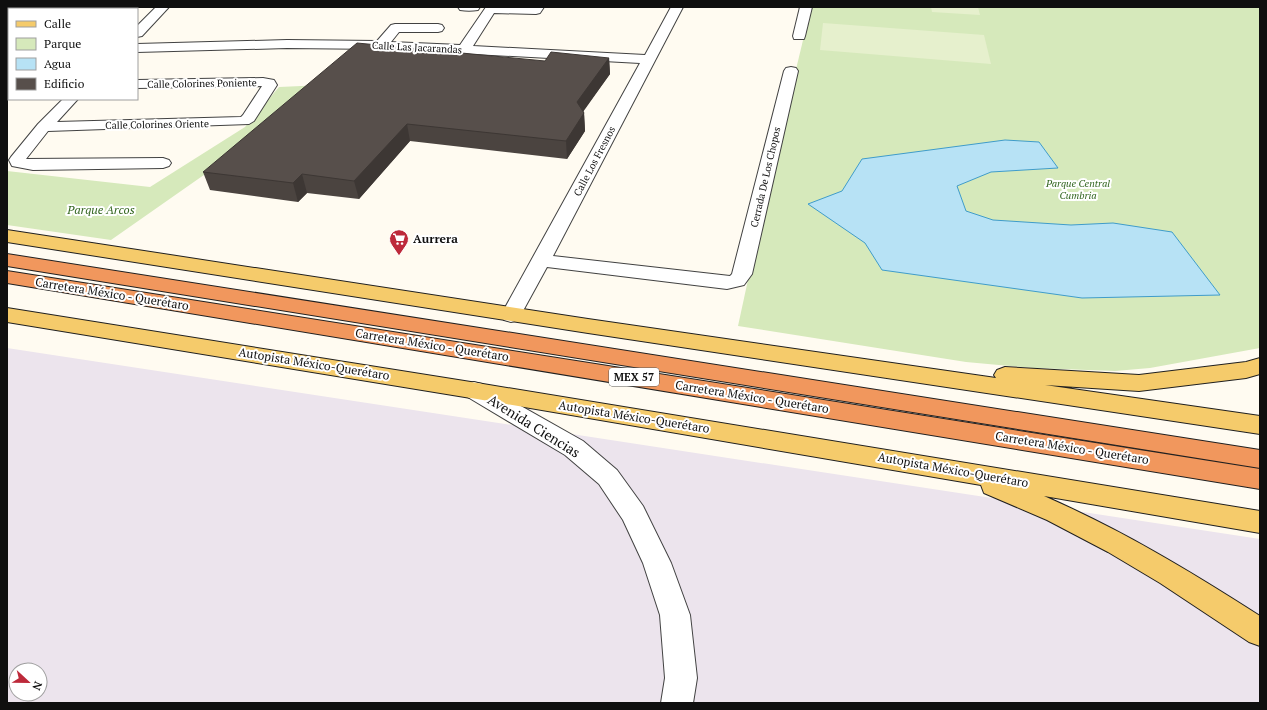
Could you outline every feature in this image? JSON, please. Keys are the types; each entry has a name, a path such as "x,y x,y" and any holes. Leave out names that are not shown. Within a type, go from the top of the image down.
{"highway":[{"name":"Carretera México - Querétaro","path":"7,260 1260,459"},
{"name":"Carretera México - Querétaro","path":"7,277 1260,479"}],"main road":[{"path":"7,236 850,366 1260,425"},
{"name":"Autopista México-Querétaro","path":"7,315 937,466 1260,522"},
{"path":"850,366 1139,383 1246,370 1260,366"},
{"path":"937,466 1019,496 1089,529 1157,566 1260,632"}],"street":[{"path":"138,32 163,7"},
{"path":"465,13 474,7"},
{"path":"464,49 491,8 536,10 538,7"},
{"name":"Calle Los Fresnos","path":"512,314 677,7"},
{"path":"799,36 806,7"},
{"path":"381,45 395,28 438,28"},
{"path":"447,48 455,36"},
{"name":"Calle Las Jacarandas","path":"138,48 287,44 381,45 649,59"},
{"name":"Cerrada De Los Chopos","path":"540,260 727,283 737,281 742,274 790,71"},
{"name":"Calle Colorines Poniente","path":"138,84 269,83 270,85 260,101"},
{"path":"70,100 43,127 17,160 18,163 163,163"},
{"name":"Calle Colorines Oriente","path":"43,127 237,122 249,118 260,101"},
{"name":"Avenida Ciencias","path":"474,390 574,448 608,477 634,514 657,564 675,615 681,678 677,703"}],"shaded area":[{"path":"7,348 1260,539 1260,703 7,703"}],"green space":[{"name":"Parque Central Cumbria","path":"811,7 1260,7 1260,348 1150,368 1115,371 1033,368 966,362 738,326 772,169"},
{"path":"931,7 978,7 980,15 932,12"},
{"path":"823,23 984,35 991,64 820,50"},
{"name":"Parque Arcos","path":"324,85 261,135 111,240 7,225 7,171 150,187 245,127 279,87"}],"water":[{"path":"1005,140 1039,142 1058,168 991,172 957,186 966,211 993,220 1071,225 1113,223 1172,232 1220,295 1082,298 882,270 865,243 808,204 842,191 862,159"}],"building":[{"path":"357,43 545,61 551,52 609,58 577,102 584,113 566,141 407,124 354,181 302,174 293,183 203,172"}],"place":[{"name":"Aurrera","path":"399,256"}]}
